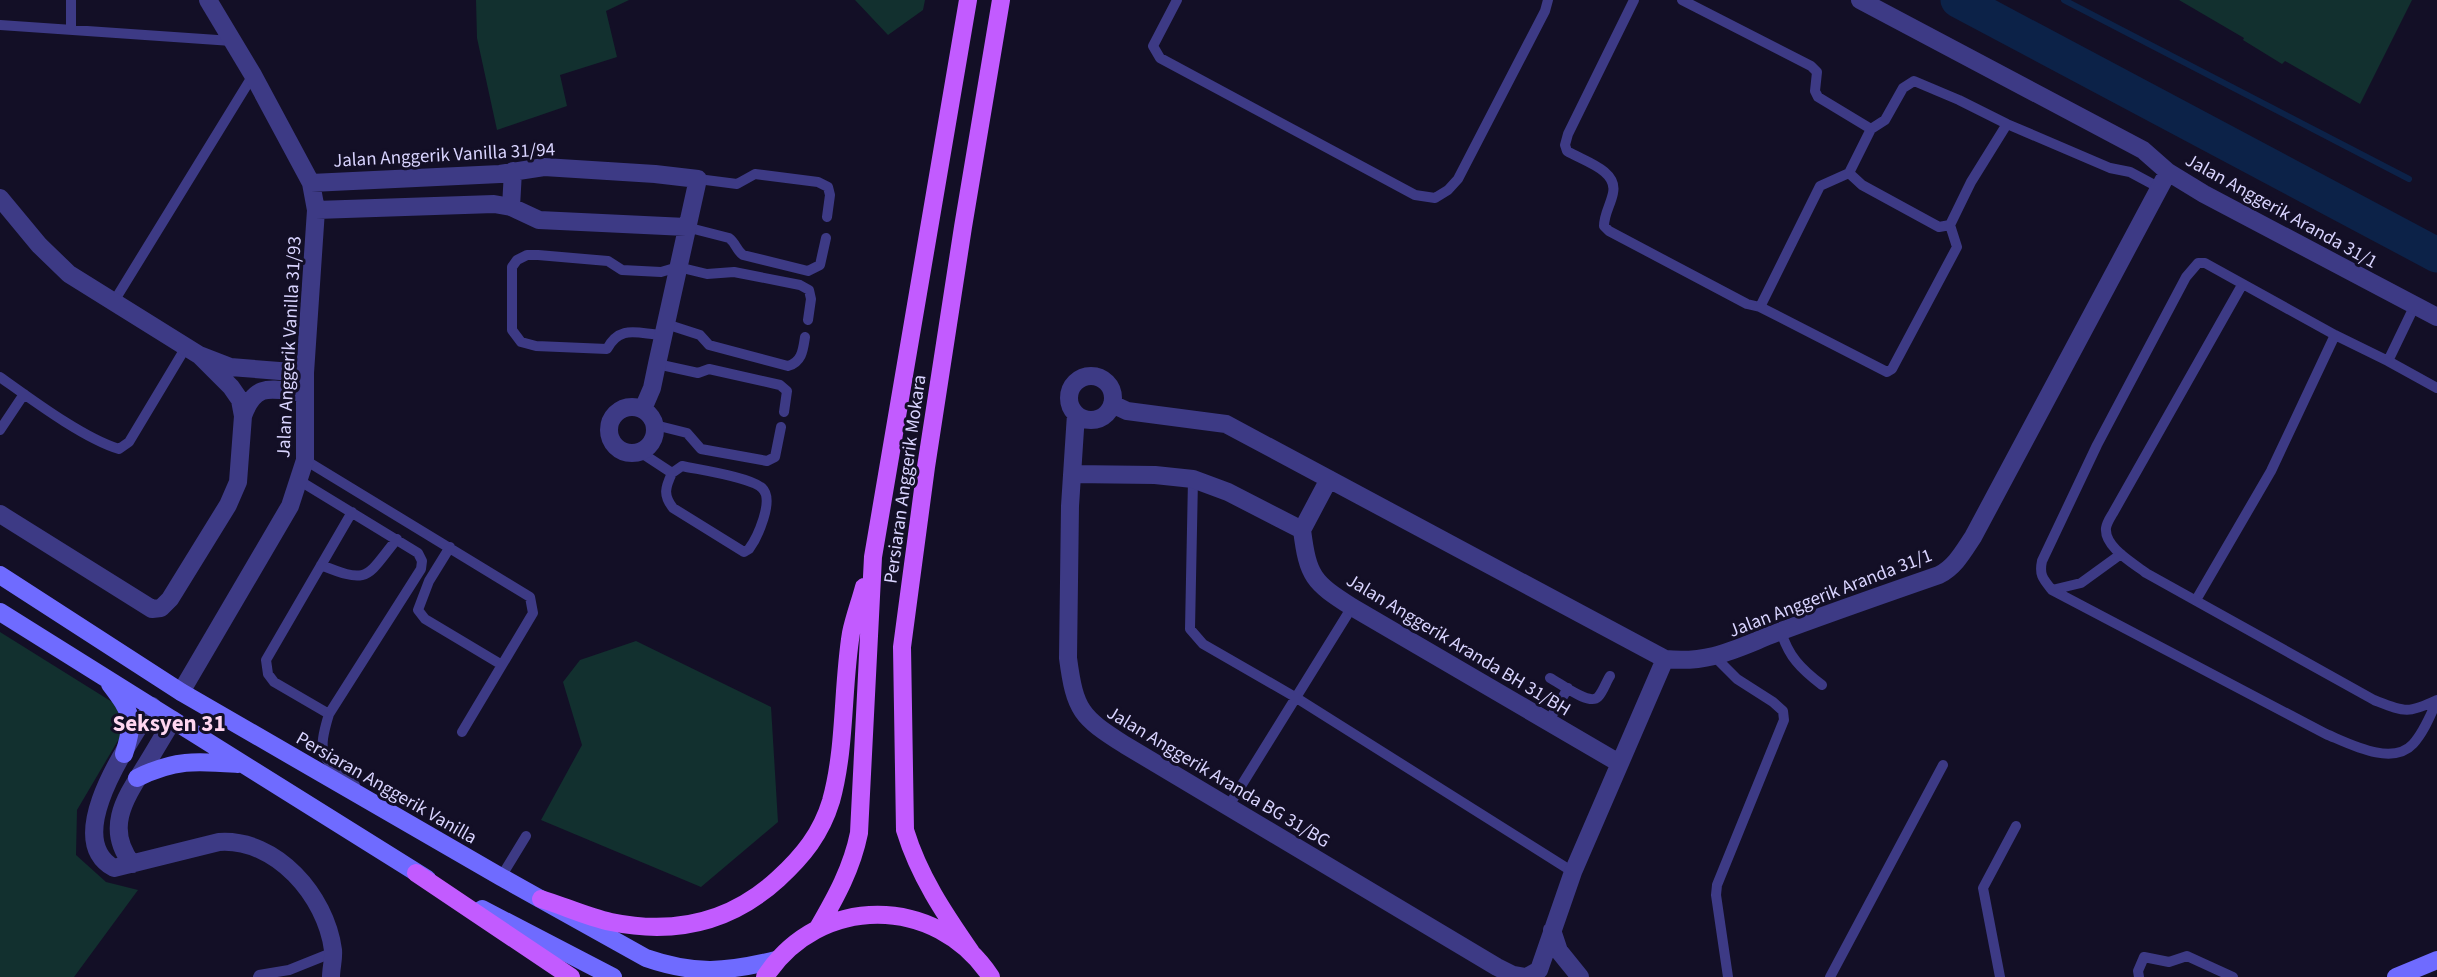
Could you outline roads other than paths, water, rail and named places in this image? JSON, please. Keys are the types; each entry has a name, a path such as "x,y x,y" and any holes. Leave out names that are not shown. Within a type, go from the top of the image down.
{"main road":[{"name":"Persiaran Anggerik Mokara","path":"818,928 845,880 854,858 859,833 873,557 968,0"},
{"name":"Persiaran Anggerik Mokara","path":"971,952 928,887 913,856 905,830 902,648 959,253 1001,0"},
{"path":"541,899 610,922 673,926 696,923 715,919 748,902 800,859 820,832 831,801 844,716 851,632 873,557"},
{"name":"Persiaran Anggerik Vanilla","path":"0,575 181,691 389,813 646,958 671,967 694,970 737,970 776,960"},
{"path":"0,612 416,873 570,977"},
{"path":"103,675 122,700 131,719 131,732 124,754"},
{"path":"179,724 176,709 181,691"},
{"path":"138,778 160,766 180,762 242,765"},
{"path":"416,873 538,940 613,977"},
{"path":"765,977 776,960 796,942 818,928 845,918 864,915 902,916 930,925 971,952 991,977"},
{"path":"2396,977 2437,960"}],"street":[{"name":"Jalan Anggerik Vanilla 31/93","path":"181,691 290,506 300,481 305,460 304,373 316,210 311,183 253,75 208,0"},
{"path":"1860,0 2143,150 2163,179"},
{"name":"Jalan Anggerik Vanilla 31/94","path":"311,183 500,174 544,167 698,179"},
{"path":"511,207 513,171"},
{"path":"643,409 652,387 698,179"},
{"name":"Jalan Anggerik Aranda 31/1","path":"1112,404 1127,411 1226,424 1665,659 1687,662 1739,649 1781,631 1938,575 1947,571 1958,560 2163,179 2204,194 2437,317"},
{"path":"0,198 38,245 69,274 192,351 230,367 304,373"},
{"path":"316,210 494,204 511,207 540,220 686,227"},
{"path":"0,514 142,603 158,610 170,599 228,505 239,482 243,416 240,400 231,387 192,351"},
{"path":"1095,376 1107,383 1111,389 1112,404 1104,416 1097,419 1083,418 1072,409 1069,395 1071,388 1081,378 1095,376"},
{"path":"243,416 248,402 255,394 267,389 305,393"},
{"path":"625,408 643,409 649,413 655,425 656,432 651,444 640,452 622,450 610,437 609,428 617,412 625,408"},
{"name":"Jalan Anggerik Aranda BG 31/BG","path":"1076,414 1070,506 1068,658 1071,683 1088,720 1228,807 1513,975 1535,975 1573,872 1665,659"},
{"path":"1072,474 1193,479 1228,492 1303,530 1329,479"},
{"name":"Jalan Anggerik Aranda BH 31/BH","path":"1303,530 1305,553 1317,583 1352,607 1619,763"},
{"path":"152,706 110,779 95,816 93,831 98,856 114,868 231,841 257,849 284,863 304,886 324,916 334,952 331,977"},
{"path":"132,864 124,854 118,826 119,815 127,794 179,724"},
{"path":"1552,930 1559,951 1580,977"}],"lane":[{"path":"71,0 71,30"},
{"path":"1177,0 1153,46 1160,58 1415,195 1435,198 1448,190 1458,178 1545,11 1548,0"},
{"path":"1634,0 1565,145 1567,151 1610,175 1614,183 1604,226 1747,304 1760,307 1887,372 1892,369 1957,247 1950,225 1971,182 2007,124"},
{"path":"1682,0 1811,66 1817,72 1815,91 1818,97 1871,129"},
{"path":"0,25 232,41"},
{"path":"113,303 253,75"},
{"path":"1760,307 1820,186 1849,173 1871,129 1885,120 1903,88 1913,80 2110,168 2163,179"},
{"path":"1849,173 1862,185 1939,227 1950,225"},
{"path":"698,179 737,184 755,174 818,182 828,187 830,195 827,217"},
{"path":"686,227 729,238 743,256 808,271 820,265 827,238"},
{"path":"805,337 799,359 788,366 709,345 700,335 664,329 622,332 613,339 607,349 536,346 522,342 512,330 512,267 517,260 527,255 608,261 622,270 661,272 678,267 707,274 734,272 800,285 809,290 811,299 807,320"},
{"path":"2437,388 2205,263 2198,263 2186,277 2097,445 2042,561 2040,575 2052,590 2326,734 2369,752 2393,753 2411,746 2423,730 2437,701"},
{"path":"2242,285 2107,523 2107,536 2121,554 2146,573 2374,700 2397,709 2413,711 2437,701"},
{"path":"2388,361 2415,305"},
{"path":"2196,600 2271,471 2335,335"},
{"path":"0,377 108,445 119,449 130,442 192,351"},
{"path":"657,364 698,373 709,369 779,385 787,391 784,412"},
{"path":"0,430 24,394"},
{"path":"655,425 687,433 701,449 767,461 775,457 781,427"},
{"path":"640,452 672,473"},
{"path":"305,460 530,597 533,613 462,732"},
{"path":"682,466 728,475 762,488 768,496 766,510 749,550 744,552 673,508 666,499 665,488 672,473 682,466"},
{"path":"1193,479 1190,629 1203,644 1294,697 1573,872"},
{"path":"300,481 397,539 418,553 422,561 421,569 329,714 322,744 322,752 328,763 389,813"},
{"path":"329,714 274,682 268,674 266,660 352,512"},
{"path":"321,565 350,577 358,577 371,571 397,539"},
{"path":"450,547 429,581 418,610 425,619 502,666"},
{"path":"2052,590 2081,583 2121,554"},
{"path":"1228,807 1352,607"},
{"path":"1781,631 1786,649 1794,661 1822,685"},
{"path":"1715,657 1737,679 1783,711 1784,720 1717,885 1716,895 1728,977"},
{"path":"1550,678 1587,699 1594,700 1609,676"},
{"path":"1548,722 1568,688"},
{"path":"1830,977 1943,765"},
{"path":"2000,977 1983,888 2016,826"},
{"path":"501,877 526,836"},
{"path":"258,977 289,970 334,952"},
{"path":"2140,977 2138,971 2144,957 2169,962 2187,956 2233,977"},
{"path":"2199,977 2203,963"}],"waterway":[{"path":"1958,0 2437,255"},
{"path":"2064,0 2409,179"}],"district":[{"name":"Seksyen 31","path":"169,723"}]}
